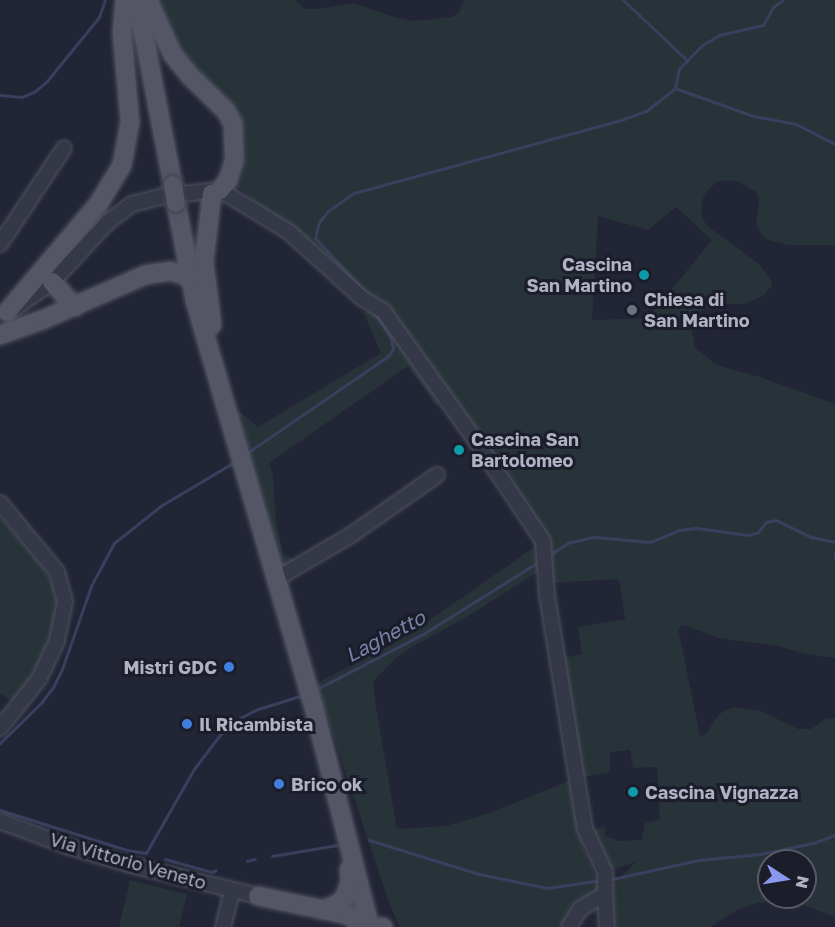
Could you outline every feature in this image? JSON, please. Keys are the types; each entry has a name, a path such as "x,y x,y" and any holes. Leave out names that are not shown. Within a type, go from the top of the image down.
{"main road":[{"path":"4,314 99,203 120,170 127,147 130,122 122,33 125,0"},
{"path":"137,0 190,277 244,472 320,729 342,826 370,927"},
{"path":"148,0 173,55 232,120 234,158 228,180 216,192 205,245 205,272 214,342 235,440"},
{"path":"0,334 75,307 150,273 170,271 190,277"},
{"path":"52,282 75,307"},
{"path":"320,729 353,823 383,927"},
{"path":"322,910 341,902 349,890 350,874 342,826"},
{"path":"258,896 348,915 357,919 364,927"}],"street":[{"path":"0,244 64,148"},
{"path":"4,314 31,299 52,282 103,226 132,204 163,196 216,192 289,232 362,298 380,310 478,444 543,541 548,605 585,829 605,872 607,927"},
{"path":"276,579 351,535 437,475"},
{"path":"0,502 57,572 65,602 57,641 39,679 0,728"},
{"name":"Via Vittorio Veneto","path":"0,821 70,847 258,896"},
{"path":"224,927 232,890"},
{"path":"569,927 580,909 605,894"}],"shaded area":[{"path":"156,0 295,0 305,9 354,3 391,16 414,21 452,17 459,12 464,0 835,0 835,245 789,245 768,240 762,236 756,223 759,201 756,192 739,182 730,180 716,182 704,195 702,202 701,213 706,225 760,265 772,281 771,287 763,296 745,304 725,304 703,310 696,318 692,331 695,347 716,365 760,377 835,404 835,658 805,654 778,646 718,638 685,625 678,628 700,736 705,735 719,714 733,707 761,711 798,729 811,729 825,719 835,718 835,917 814,909 817,909 817,849 757,849 757,903 739,909 710,927 611,927 611,887 636,862 611,870 585,829 605,827 605,836 619,841 642,840 645,823 660,820 657,767 633,768 630,750 610,752 610,772 578,778 557,659 582,654 578,627 625,619 619,579 551,583 549,546 444,399 436,406 408,366 269,463 273,475 276,521 283,554 296,560 288,567 281,566 236,409 258,427 381,353 363,312 382,312 234,184 241,139 190,73","holes":["676,207 712,240 648,318 592,320 598,216 648,230"]},
{"path":"0,517 43,567 58,596 53,628 40,660 13,702 0,693"},
{"path":"543,541 539,571 468,616 410,648 394,660 373,681 376,707 397,829 446,826 490,813 571,780 583,847 600,887 598,892 568,912 565,927 400,927 391,908 316,684 410,634"},
{"path":"130,880 187,894 179,927 119,927"}],"waterway":[{"path":"0,95 22,97 34,92 47,81 99,17 105,0"},
{"path":"623,0 687,60"},
{"path":"371,298 315,238 319,222 328,211 354,193 618,121 646,111 675,88 679,69 701,46 719,35 763,25 773,7 783,0"},
{"path":"675,88 753,116 796,124 835,144"},
{"path":"247,453 388,356 393,349 391,338 375,313"},
{"path":"0,743 41,703 53,687 62,669 91,586 114,543 162,505 236,461"},
{"name":"Laghetto","path":"548,556 567,543 594,537 650,542 679,530 696,528 749,535 758,532 766,522 776,520 811,537 835,542"},
{"name":"Laghetto","path":"835,554 835,559"},
{"name":"Laghetto","path":"315,690 423,634 540,561"},
{"name":"Laghetto","path":"0,810 127,850 146,853 194,769 219,736 234,721 258,709 303,695"},
{"path":"608,880 699,860 760,854 813,843 835,835"},
{"path":"369,840 479,874 547,888 601,880"},
{"path":"272,856 337,845"},
{"path":"165,859 212,872 216,870"},
{"path":"247,861 255,859"}],"place":[{"name":"Cascina San Martino","path":"644,275"},
{"name":"Chiesa di San Martino","path":"632,310"},
{"name":"Cascina San Bartolomeo","path":"459,450"},
{"name":"Mistri GDC","path":"229,667"},
{"name":"Il Ricambista","path":"187,724"},
{"name":"Brico ok","path":"279,784"},
{"name":"Cascina Vignazza","path":"633,792"}]}
